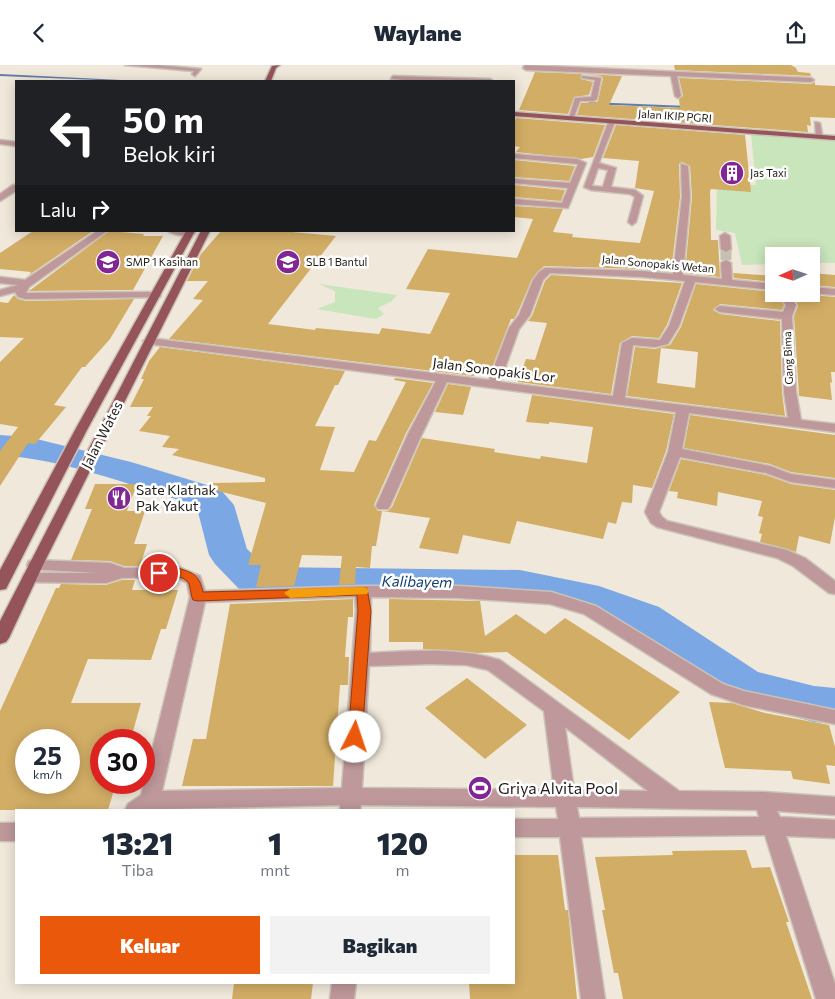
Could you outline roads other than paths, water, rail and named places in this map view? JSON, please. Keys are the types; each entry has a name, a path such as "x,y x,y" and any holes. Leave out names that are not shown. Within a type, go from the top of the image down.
{"main road":[{"path":"268,80 274,67 277,65"},
{"path":"280,74 282,65"},
{"name":"Jalan IKIP PGRI","path":"515,114 835,138"},
{"name":"Jalan Wates","path":"3,574 191,232"},
{"name":"Jalan Wates","path":"0,639 205,232"},
{"path":"3,574 33,571"}],"street":[{"path":"128,65 199,69"},
{"path":"527,67 674,76 812,80"},
{"path":"774,69 780,79"},
{"path":"577,80 578,71"},
{"path":"674,76 678,96"},
{"path":"393,77 415,78 418,80"},
{"path":"577,99 594,99 598,78 584,77"},
{"path":"571,117 577,99 575,98 576,89"},
{"path":"611,121 588,186 637,194 632,222"},
{"path":"817,123 820,137"},
{"path":"2,144 15,144"},
{"path":"515,157 582,163 565,205 515,202"},
{"path":"595,165 612,168 606,189"},
{"path":"678,277 686,197 684,165"},
{"path":"515,181 573,186"},
{"path":"0,199 15,188"},
{"path":"0,293 20,288 102,232"},
{"path":"725,236 726,249"},
{"path":"726,263 727,283"},
{"name":"Jalan Sonopakis Wetan","path":"493,385 514,328 519,325 525,316 541,275 545,271 553,269 678,277 765,286"},
{"path":"618,401 628,343 633,341 659,344 664,342 674,325 691,279"},
{"path":"0,280 26,283"},
{"path":"26,283 20,292 26,296 156,295"},
{"path":"820,291 835,292"},
{"name":"Gang Bima","path":"789,303 791,307 787,316 790,392 795,423"},
{"path":"720,309 787,316"},
{"name":"Jalan Sonopakis Lor","path":"149,341 835,428"},
{"path":"384,506 415,433 443,379"},
{"path":"683,409 675,451 652,512 656,520 662,524 791,558 835,589"},
{"path":"675,451 767,469 778,475 835,484"},
{"path":"33,571 106,578 121,573 178,572 194,580 198,597 144,807 566,799 764,801 835,806"},
{"path":"198,597 363,591 459,592 551,598 590,610 717,689 743,698 835,717"},
{"path":"350,803 361,660 364,611 363,591"},
{"path":"361,660 466,658 485,661 494,665 553,707 674,799"},
{"path":"553,707 593,999"},
{"path":"764,801 828,999"},
{"path":"515,828 773,826 835,829"},
{"path":"0,832 15,832"},
{"path":"342,999 344,984"}],"waterway":[{"path":"0,75 101,80"},
{"path":"589,103 688,107"},
{"name":"Kalibayem","path":"0,445 28,447 118,470 207,497 215,505 219,525 229,555 255,580 520,584 599,600 644,618 744,686 814,704 835,706"}],"tunnel":[{"path":"726,249 726,263"}],"place":[{"name":"Jas Taxi","path":"732,173"},
{"name":"SMP 1 Kasihan","path":"108,262"},
{"name":"SLB 1 Bantul","path":"288,262"},
{"name":"Sate Klathak Pak Yakut","path":"119,498"},
{"name":"Griya Alvita Pool","path":"480,788"}]}
